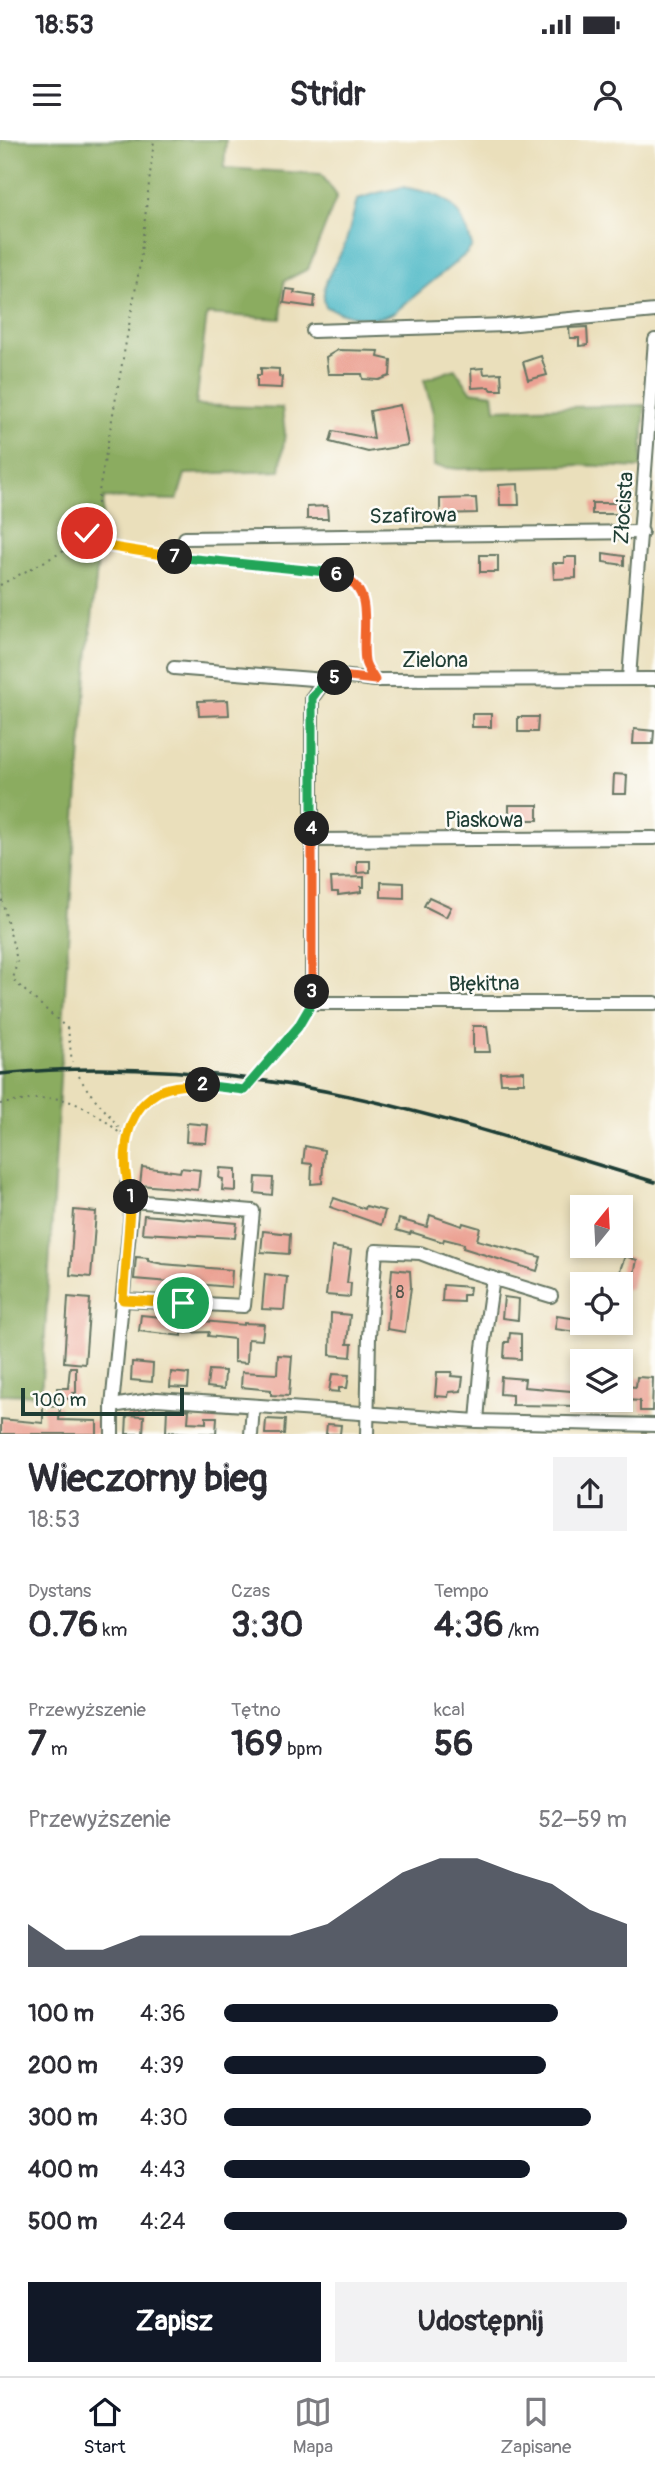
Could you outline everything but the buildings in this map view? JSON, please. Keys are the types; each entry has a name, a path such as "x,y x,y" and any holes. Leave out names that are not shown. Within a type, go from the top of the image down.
{"street":[{"path":"313,331 506,325 655,311"},
{"name":"Złocista","path":"629,678 655,340"},
{"name":"Szafirowa","path":"185,538 642,532"},
{"name":"Zielona","path":"174,668 325,680 341,676 375,680 655,679"},
{"path":"312,1003 312,698 325,680"},
{"name":"Piaskowa","path":"312,840 655,838"},
{"name":"Błękitna","path":"312,1003 655,1003"},
{"path":"113,1434 113,1406 132,1201 127,1184"},
{"path":"123,1300 244,1306 253,1212 132,1201"},
{"path":"367,1434 376,1251 420,1253 551,1296"},
{"path":"477,1421 483,1348 493,1278"},
{"path":"113,1406 157,1399 569,1429 655,1425"},
{"path":"251,1434 253,1406"}],"path":[{"path":"81,542 96,508 137,284 154,140"},
{"path":"0,585 81,542 170,556 326,572 348,578 358,588 364,601 365,664 375,680"},
{"path":"0,893 17,960 13,980 68,1029 72,1062"},
{"path":"127,1184 126,1140 137,1112 152,1096 172,1087 212,1085 244,1090 298,1027 312,1003"},
{"path":"79,1076 97,1104 114,1119 126,1140"},
{"path":"0,1104 62,1099 113,1126 126,1140"}],"green space":[{"path":"0,140 226,140 224,168 321,174 337,196 308,269 284,281 281,319 207,314 196,405 282,408 285,433 280,471 185,474 177,500 104,498 76,818 41,1395 0,1394"},
{"path":"455,369 471,391 493,394 495,409 645,405 641,468 578,465 459,469 434,466 433,413 424,380"}],"water":[{"path":"402,187 429,193 449,203 462,219 472,246 395,312 386,316 351,316 326,307 326,283 345,244 357,200"}],"railway":[{"path":"0,1074 130,1069 219,1075 307,1088 426,1114 655,1182"}],"route":[{"path":"87,533 81,542 97,543 116,549 326,572 348,578 358,588 364,601 365,664 375,680 341,676 325,680 312,698 312,1003 298,1027 244,1090 212,1085 172,1087 152,1096 137,1112 126,1140 127,1184 132,1201 123,1300 183,1303"}]}
